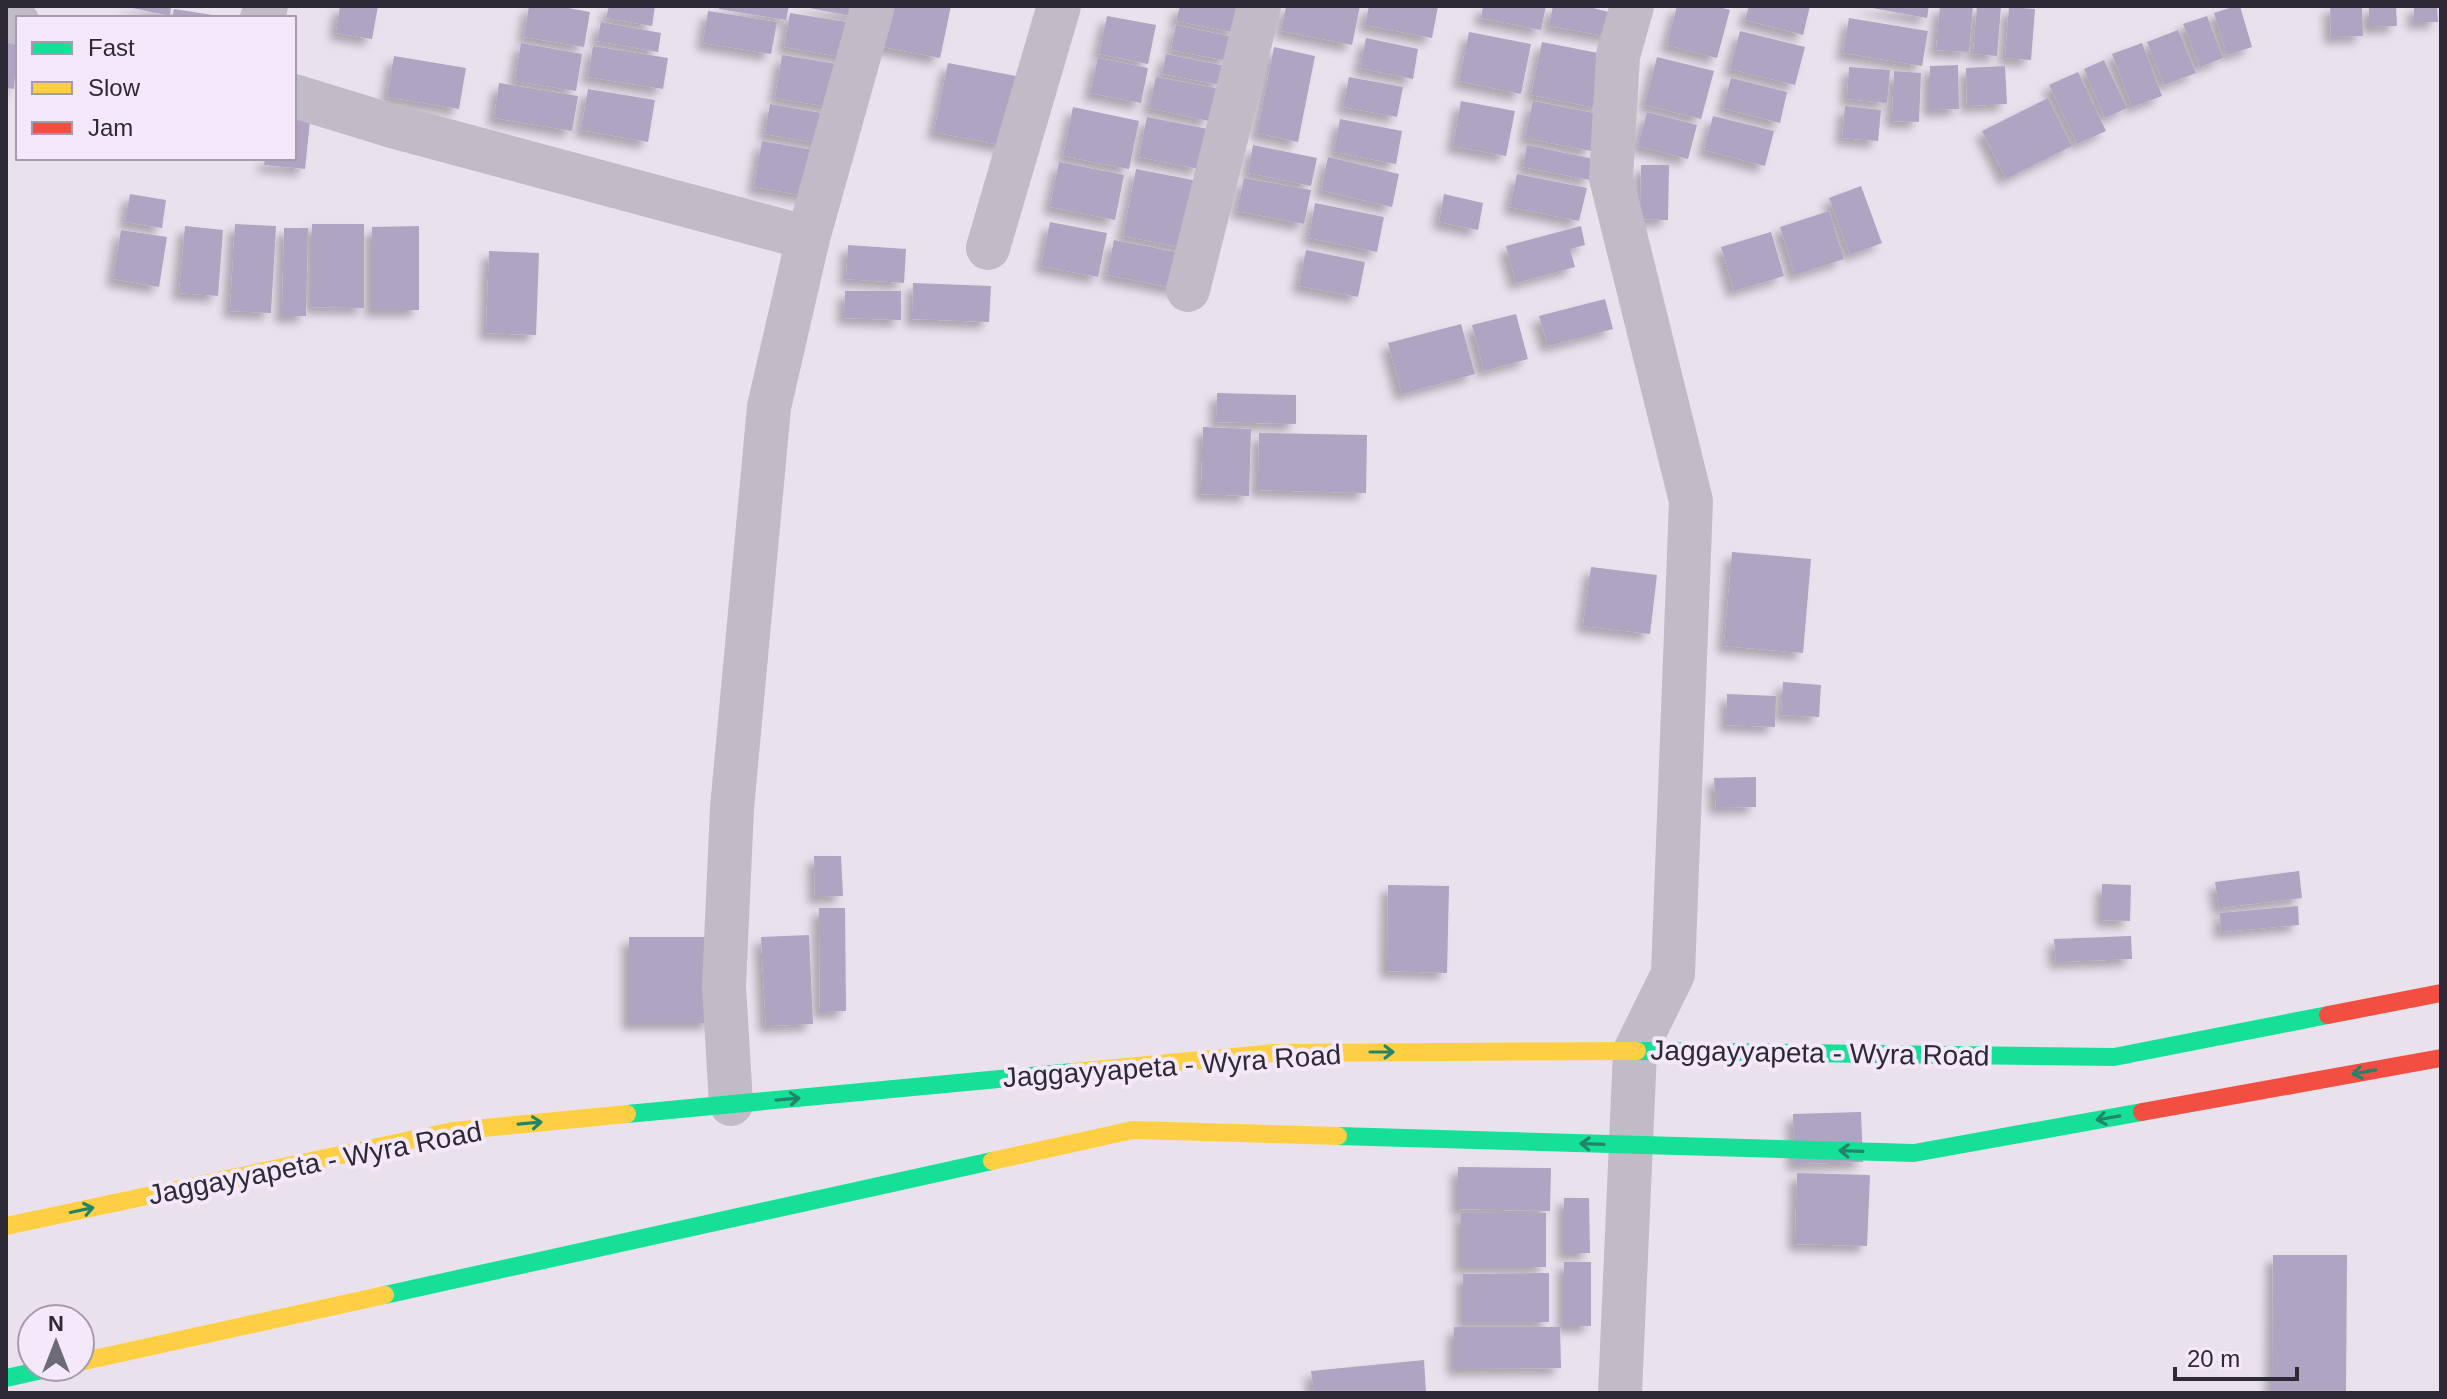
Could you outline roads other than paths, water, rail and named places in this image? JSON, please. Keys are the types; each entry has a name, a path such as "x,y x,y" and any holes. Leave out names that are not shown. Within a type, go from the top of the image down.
{"main road":[{"name":"Jaggayyapeta - Wyra Road","path":"6,1226 453,1131 731,1104 1274,1053 1635,1051 2114,1057 2441,993"},
{"path":"96,1358 1133,1130 1914,1153 2441,1058"}],"street":[{"path":"731,1104 724,986 732,808 769,407 808,238 873,6"},
{"path":"988,248 1059,6"},
{"path":"1188,290 1259,6"},
{"path":"1620,1393 1635,1051 1673,974 1691,501 1611,178 1618,56 1632,6"},
{"path":"296,97 392,126 808,238"}]}
